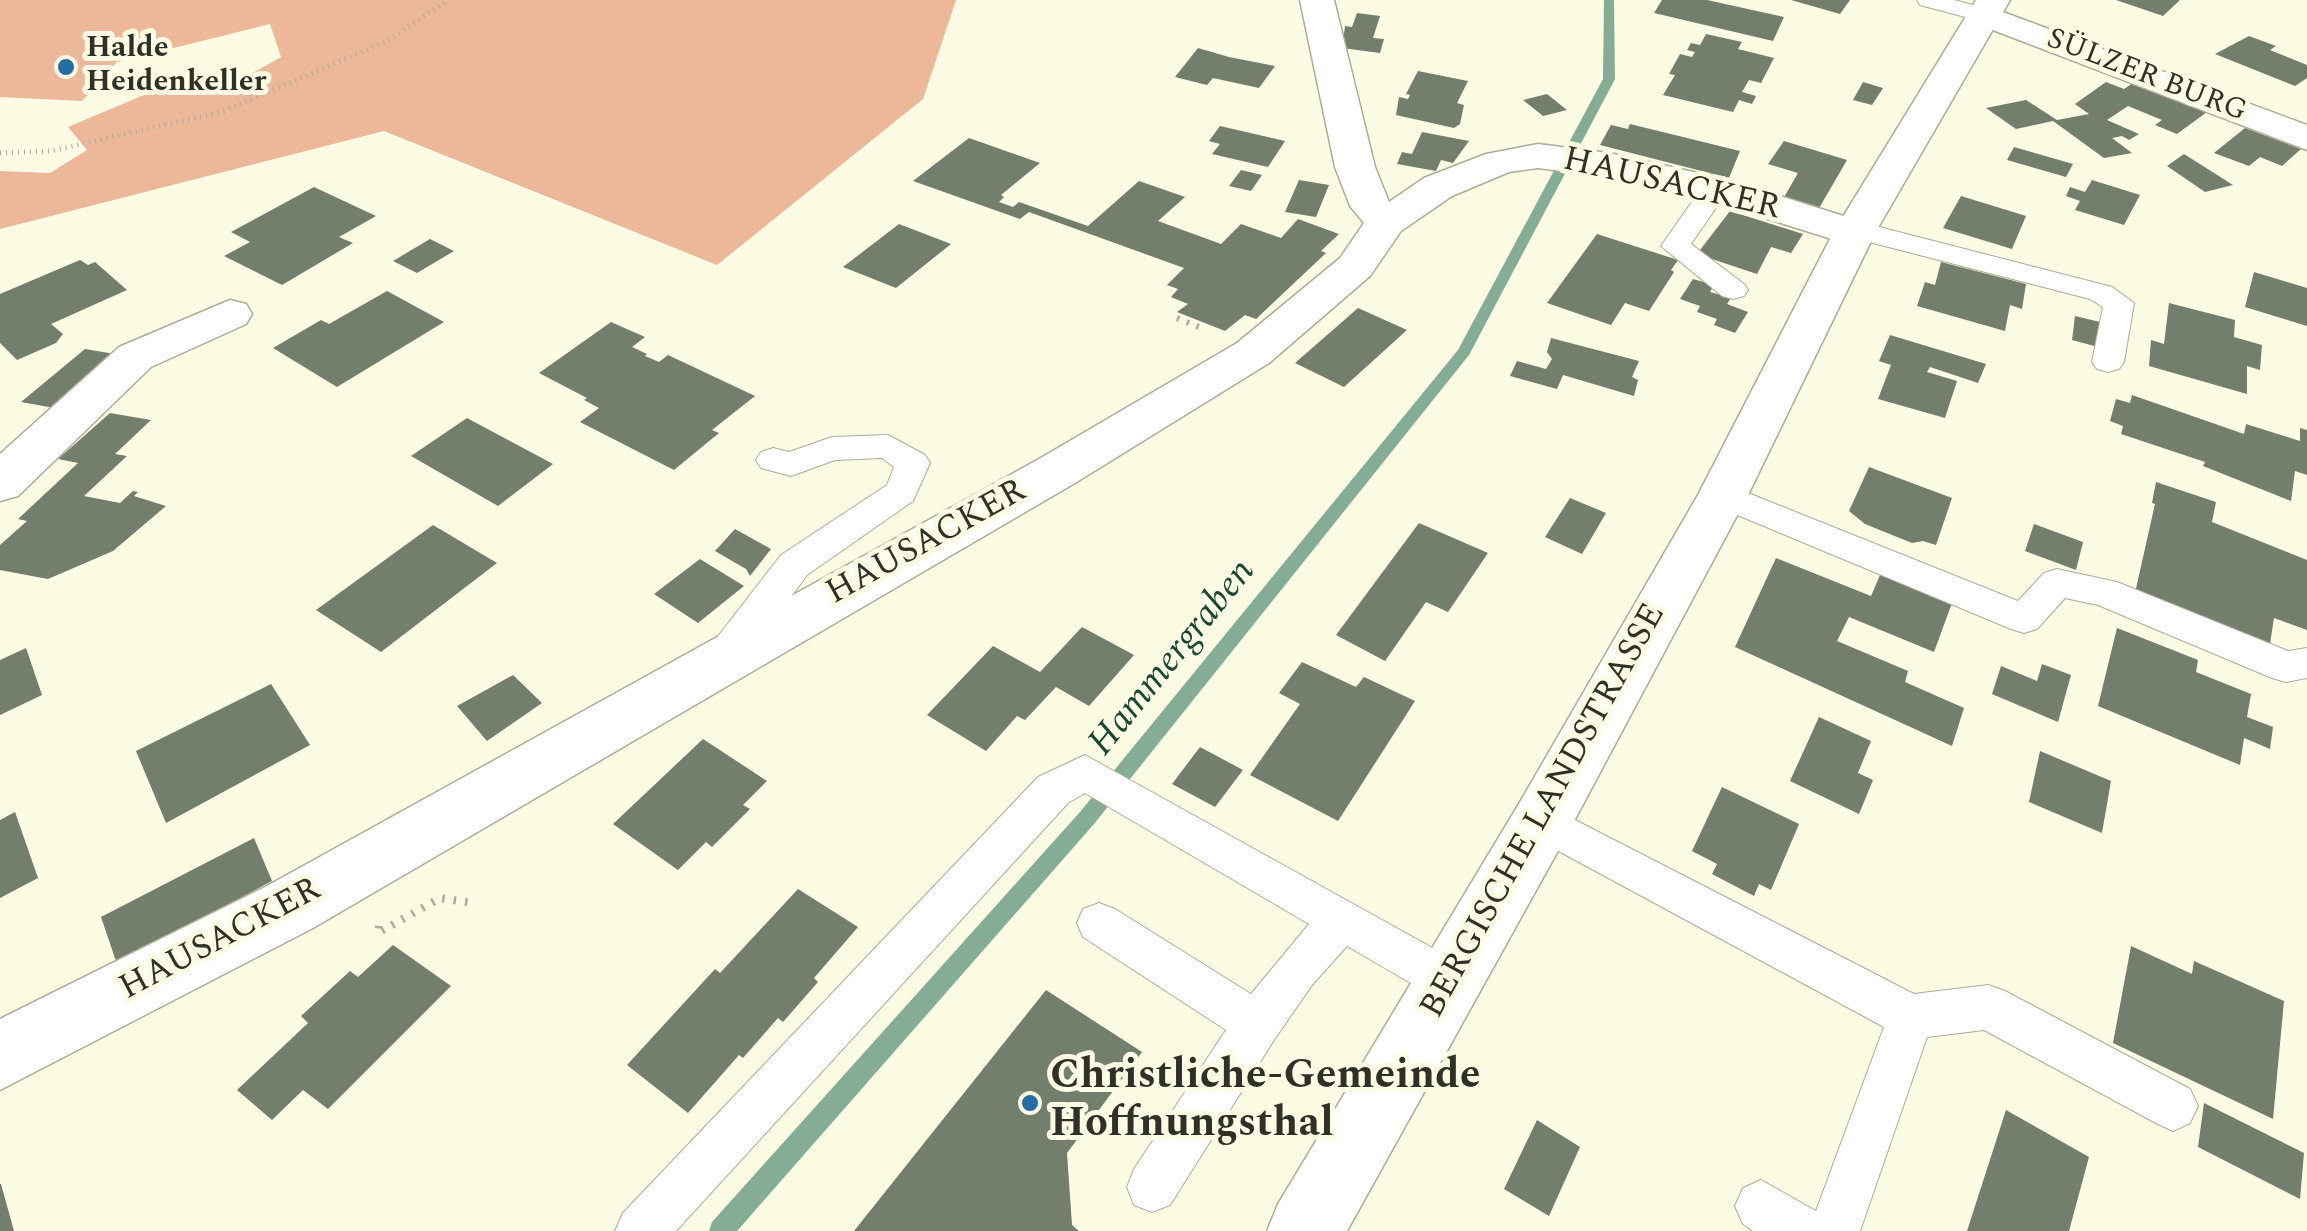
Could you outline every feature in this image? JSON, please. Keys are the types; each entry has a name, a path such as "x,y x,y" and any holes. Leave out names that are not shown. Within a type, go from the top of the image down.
{"street":[{"path":"1316,0 1355,167 1370,206 1386,222"},
{"name":"SÜLZER BURG","path":"1989,8 2307,138"},
{"name":"BERGISCHE LANDSTRASSE","path":"1305,1231 1542,821 1722,495 1855,231 1989,8"},
{"name":"HAUSACKER","path":"0,1056 290,907 1056,471 1252,354 1355,267 1386,222 1438,187 1500,162 1538,156 1609,166 1715,189 1855,231"},
{"path":"0,483 135,358 230,314"}],"lane":[{"path":"1928,0 1989,8"},
{"path":"1715,189 1675,246 1733,290"},
{"path":"1855,231 2102,294 2119,302 2108,362"},
{"path":"721,661 794,565 901,492 913,463 888,446 832,449 790,464 773,460"},
{"path":"1722,495 2024,620 2057,583 2104,592 2286,667 2307,663"},
{"path":"641,1231 1053,790 1085,772 1448,981"},
{"path":"1542,821 1912,1017 1988,1007 2172,1106"},
{"path":"1152,1187 1257,1024 1296,970 1342,920"},
{"path":"1099,923 1257,1024"},
{"path":"1834,1231 1912,1017"}],"path":[{"path":"0,153 51,151 222,112 387,41 448,0"},
{"path":"440,898 472,903"}],"shaded area":[{"path":"0,0 956,0 923,99 717,265 384,131 0,229 0,171 50,173 87,150 68,127 144,95 225,83 281,57 270,24 117,62 82,101 0,97"}],"building":[{"path":"1662,0 1707,0 1784,17 1773,41 1654,13"},
{"path":"1791,0 1850,0 1840,14"},
{"path":"2116,0 2180,0 2163,16"},
{"path":"1357,13 1380,16 1373,38 1384,39 1380,53 1342,48 1345,26 1352,27"},
{"path":"1706,34 1742,42 1738,49 1774,58 1761,83 1749,80 1742,92 1756,96 1752,104 1739,100 1733,112 1663,95 1675,75 1669,74 1680,54 1692,57 1695,52 1687,50 1691,43 1700,45"},
{"path":"2249,36 2276,46 2270,50 2307,65 2307,78 2295,86 2215,54"},
{"path":"1198,48 1275,66 1259,88 1213,78 1207,85 1175,77"},
{"path":"1418,71 1468,81 1457,103 1464,105 1460,124 1454,128 1396,115 1399,97 1408,99 1410,95 1406,94"},
{"path":"1863,82 1883,88 1872,105 1853,100"},
{"path":"2106,82 2124,89 2133,83 2207,112 2177,134 2155,125 2162,120 2128,106 2107,120 2139,134 2129,140 2122,136 2112,138 2132,153 2104,158 2053,121 2016,129 1986,108 2026,100 2057,120 2089,114 2075,104"},
{"path":"1547,94 1567,110 1543,116 1523,100"},
{"path":"1630,124 1740,151 1729,178 1600,145 1611,125 1628,129"},
{"path":"1220,126 1285,141 1268,167 1212,154 1220,144 1209,141"},
{"path":"2245,128 2301,149 2282,166 2260,157 2249,166 2214,153"},
{"path":"1422,132 1469,141 1453,163 1441,160 1436,171 1397,164 1402,152 1412,154"},
{"path":"969,138 1040,163 1001,195 1004,197 999,202 1013,207 1019,202 1088,226 1139,181 1185,197 1158,221 1221,244 1241,224 1281,238 1298,219 1339,234 1321,251 1326,253 1256,319 1245,315 1225,331 1177,312 1188,304 1171,297 1178,289 1167,285 1184,268 1029,212 1020,219 913,181"},
{"path":"1784,141 1847,160 1818,210 1783,199 1798,173 1768,164"},
{"path":"2014,147 2073,164 2066,177 2007,160"},
{"path":"2184,154 2233,185 2205,192 2167,166"},
{"path":"1241,170 1262,175 1251,191 1229,186"},
{"path":"1299,180 1329,185 1316,217 1285,212"},
{"path":"2092,180 2140,195 2124,225 2075,210 2080,201 2066,196 2070,187 2085,192"},
{"path":"314,187 376,216 339,237 353,243 282,285 224,256 250,242 231,232"},
{"path":"1961,196 2026,216 2012,249 1943,228"},
{"path":"1730,211 1803,234 1791,253 1771,247 1757,274 1697,254"},
{"path":"899,224 951,244 896,288 843,267"},
{"path":"1597,234 1678,260 1649,311 1625,303 1611,325 1547,303"},
{"path":"430,239 454,251 417,273 393,261"},
{"path":"80,260 88,265 95,262 127,290 51,324 63,334 56,343 17,360 0,343 0,294"},
{"path":"1941,262 2026,284 2022,309 2010,305 2005,331 1917,306 1925,282 1935,285"},
{"path":"2254,272 2307,288 2307,326 2245,307"},
{"path":"1693,279 1714,285 1710,292 1731,298 1727,304 1748,312 1735,333 1714,325 1717,319 1697,312 1700,306 1680,299"},
{"path":"387,291 444,322 337,387 273,348 321,320 329,324"},
{"path":"2169,303 2235,320 2234,337 2262,345 2260,370 2247,366 2247,394 2149,366 2151,340 2164,344"},
{"path":"1358,308 1407,330 1344,387 1295,363"},
{"path":"2075,316 2100,322 2098,347 2072,340"},
{"path":"611,322 645,337 632,347 645,356 659,362 668,355 755,396 712,430 719,433 674,470 580,422 599,408 539,373"},
{"path":"1890,335 1986,364 1978,383 1930,367 1927,372 1957,381 1945,418 1878,399 1891,365 1879,361"},
{"path":"1551,338 1639,361 1632,377 1638,380 1634,396 1563,375 1557,389 1510,376 1517,361 1546,369 1552,359 1547,352"},
{"path":"85,349 121,355 60,409 21,402"},
{"path":"2132,395 2244,434 2246,424 2300,441 2300,428 2307,430 2307,475 2295,471 2291,501 2203,466 2205,462 2121,434 2123,426 2110,421 2116,399 2130,403"},
{"path":"110,413 151,420 115,454 127,456 84,496 120,503 133,491 138,492 134,496 166,506 113,551 48,579 0,570 0,545 27,521 18,519 78,463 58,459"},
{"path":"467,418 553,464 498,506 411,456"},
{"path":"1869,467 1952,498 1936,545 1912,543 1865,524 1849,511"},
{"path":"2156,482 2216,502 2212,522 2307,560 2307,630 2274,618 2270,644 2135,593 2155,504 2152,503"},
{"path":"1570,498 1606,513 1582,554 1545,537"},
{"path":"1419,523 1488,553 1448,612 1426,602 1385,661 1336,635"},
{"path":"2034,524 2083,542 2076,570 2025,551"},
{"path":"433,525 497,563 381,652 316,610"},
{"path":"735,529 771,549 750,576 746,569 715,551"},
{"path":"1776,558 1871,596 1880,575 1952,603 1934,652 1849,617 1837,641 1908,671 1905,682 1964,708 1952,746 1735,647"},
{"path":"700,559 744,586 698,623 654,594"},
{"path":"1082,627 1134,655 1089,706 1056,687 1025,720 1017,716 986,751 927,715 993,646 1040,672"},
{"path":"2117,628 2198,660 2196,672 2251,694 2247,717 2273,727 2270,749 2244,738 2240,765 2098,706"},
{"path":"26,648 42,695 0,715 0,660"},
{"path":"1302,662 1356,687 1364,677 1415,701 1338,821 1250,775 1300,704 1279,693"},
{"path":"2042,664 2071,675 2058,722 1992,694 2001,666 2037,681"},
{"path":"513,675 542,703 487,741 457,706"},
{"path":"271,684 310,745 166,823 136,751"},
{"path":"1819,717 1871,741 1858,773 1873,780 1859,814 1790,781"},
{"path":"703,739 767,781 743,805 750,809 712,847 706,842 678,870 613,824"},
{"path":"1200,747 1243,770 1215,807 1172,784"},
{"path":"2040,751 2111,781 2102,833 2029,802"},
{"path":"1722,787 1799,824 1771,890 1759,884 1754,896 1712,874 1717,864 1692,851"},
{"path":"15,812 38,878 0,898 0,820"},
{"path":"254,838 272,881 117,964 101,917"},
{"path":"798,889 858,927 783,1022 778,1018 743,1058 739,1055 688,1113 627,1065 715,969 720,973"},
{"path":"393,945 451,986 328,1109 303,1090 272,1120 237,1090 308,1023 301,1016 350,971 358,977"},
{"path":"2131,946 2192,974 2194,961 2284,1001 2273,1119 2113,1043"},
{"name":"Christliche-Gemeinde Hoffnungsthal","path":"1046,990 1142,1052 1067,1153 1072,1225 1079,1231 854,1231"},
{"path":"2204,1103 2304,1153 2300,1199 2198,1147"},
{"path":"2006,1110 2089,1157 2069,1231 1967,1231"},
{"path":"1537,1120 1580,1147 1549,1216 1504,1189"},
{"path":"1,1184 14,1231 0,1231"}],"waterway":[{"name":"Hammergraben","path":"721,1231 1087,818 1464,352 1609,79 1609,0"}],"place":[{"name":"Halde Heidenkeller","path":"66,67"},
{"name":"Christliche-Gemeinde Hoffnungsthal","path":"1030,1103"}]}
